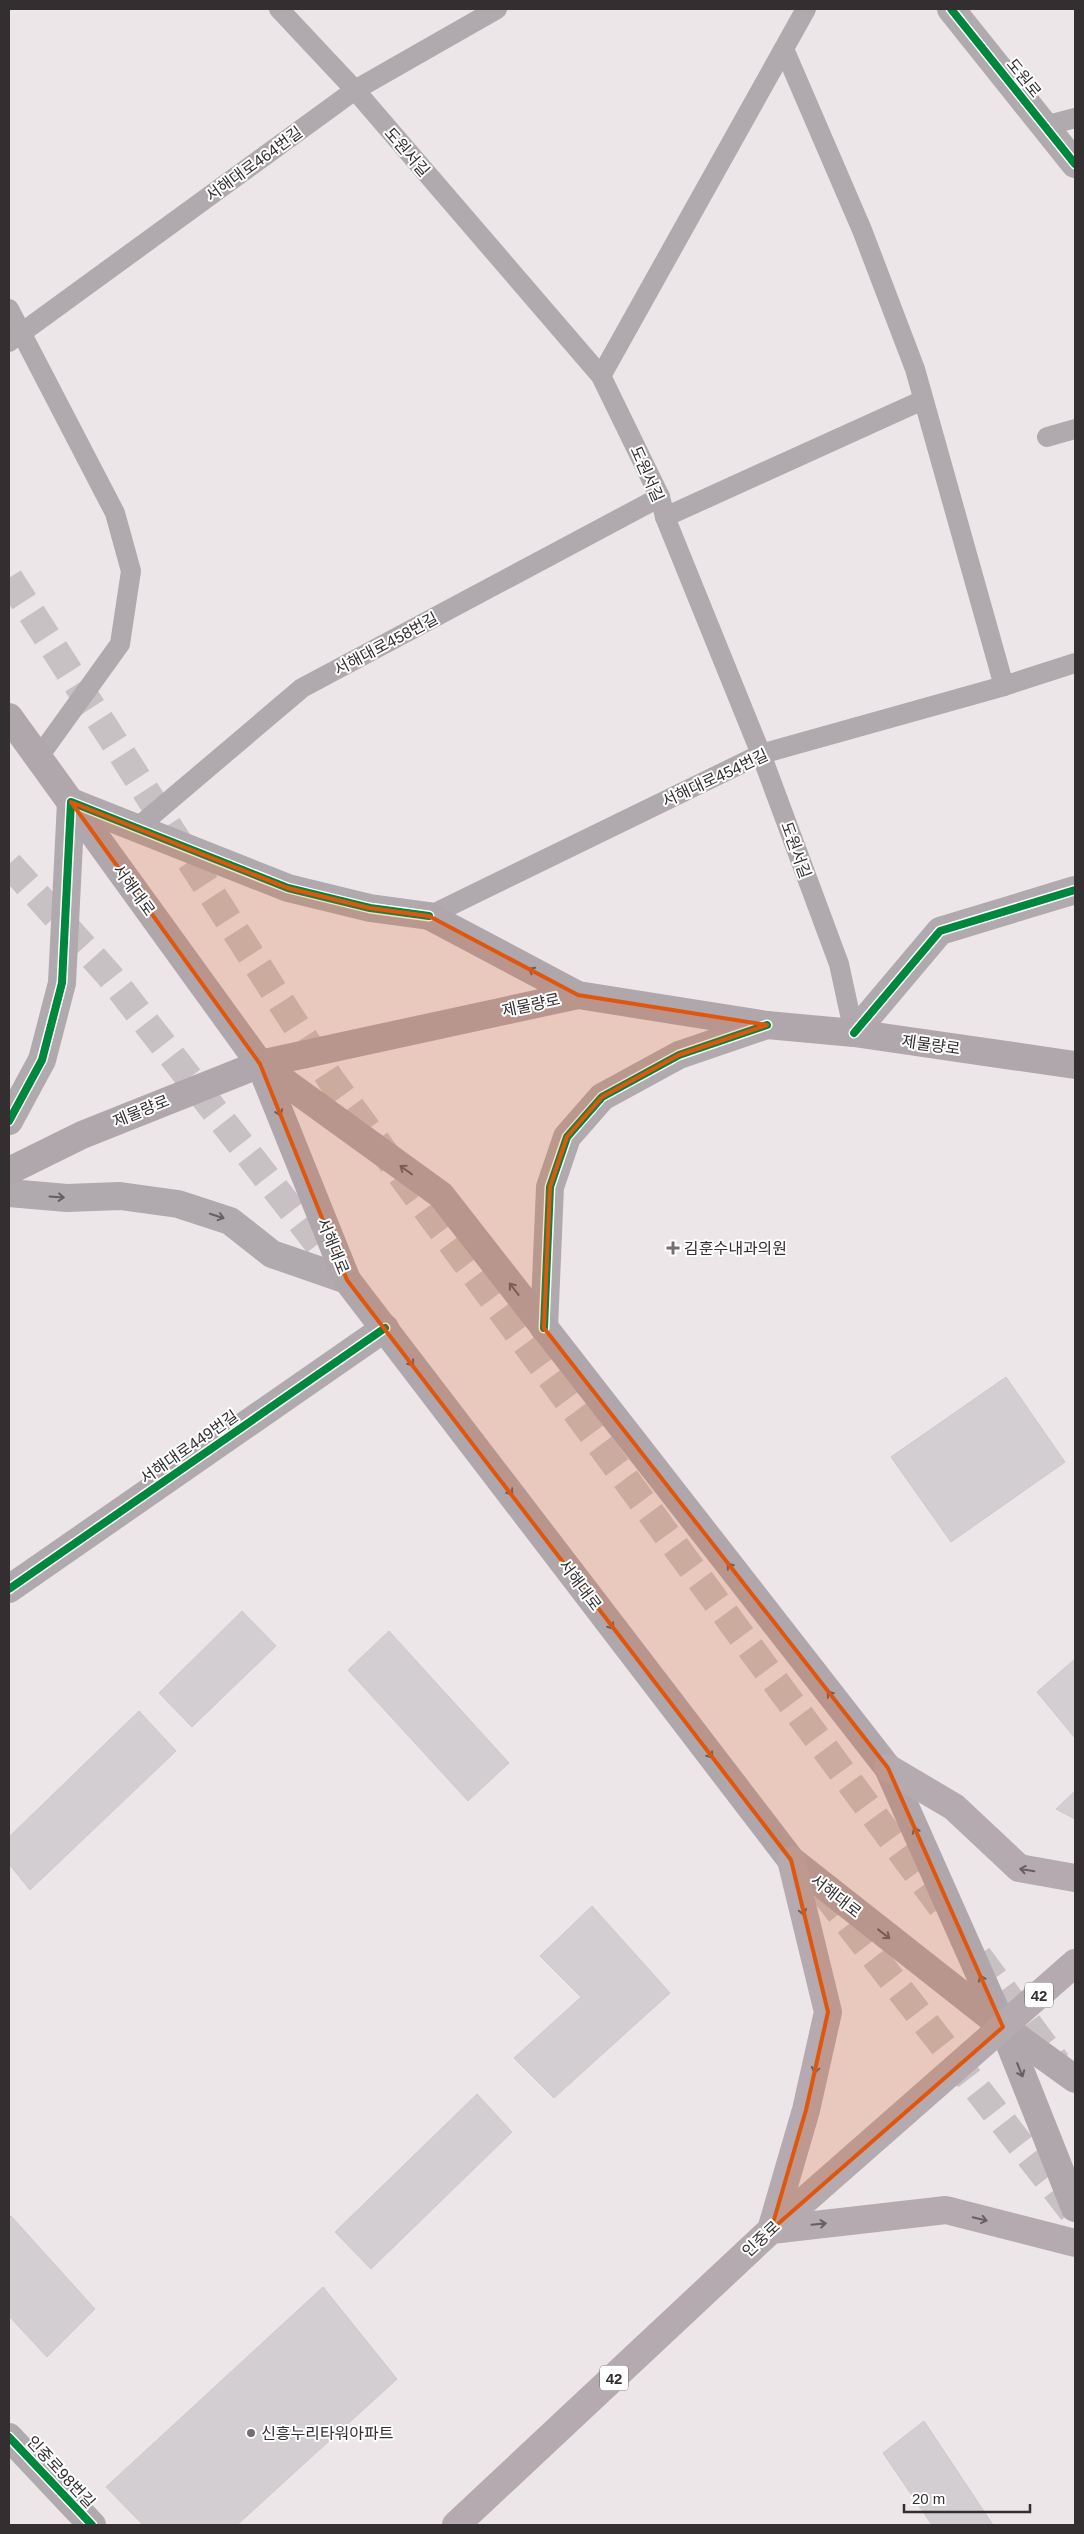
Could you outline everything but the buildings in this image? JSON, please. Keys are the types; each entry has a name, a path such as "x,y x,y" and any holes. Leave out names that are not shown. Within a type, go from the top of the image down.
{"main road":[{"name":"서해대로","path":"9,717 260,1064 347,1280 791,1860 1003,2027 1075,2079"},
{"path":"428,916 578,995"},
{"name":"제물량로","path":"9,1171 82,1136 260,1064 578,995 767,1025 854,1034 1075,1065"},
{"name":"서해대로","path":"260,1064 440,1195 888,1768 1003,2027 1075,2208"},
{"path":"888,1768 954,1807 1019,1868 1075,1878"},
{"path":"791,1860 828,2012 806,2110 771,2230 946,2210 1075,2243"},
{"name":"인중로","path":"456,2525 771,2230 1075,1964"}],"street":[{"name":"도원로","path":"951,9 1075,164"},
{"path":"9,1121 42,1060 62,983 71,802 288,888 370,908 428,916"},
{"path":"854,1034 940,931 1075,890"},
{"path":"544,1328 550,1187 567,1137 602,1097 679,1055 767,1025"},
{"path":"9,1193 68,1198 120,1196 178,1204 230,1220 272,1254 347,1280"},
{"name":"서해대로449번길","path":"9,1589 385,1328"},
{"name":"인중로98번길","path":"9,2437 92,2525"}],"lane":[{"name":"도원서길","path":"279,9 355,90 601,376 660,497 665,517 761,754 839,964 854,1034"},
{"name":"서해대로464번길","path":"15,338 355,90 497,9"},
{"path":"601,376 806,9"},
{"path":"784,49 862,230 914,368 1004,686"},
{"path":"1045,126 1075,118"},
{"path":"9,309 15,338 115,513 131,571 120,644 38,758"},
{"path":"665,517 923,400"},
{"path":"1047,436 1075,429"},
{"name":"서해대로458번길","path":"136,828 302,688 660,497"},
{"name":"서해대로454번길","path":"428,916 761,754 1004,686 1075,663"}],"highlighted area":[{"path":"71,802 288,888 370,908 429,916 578,995 767,1025 679,1055 602,1097 567,1137 550,1187 544,1328 888,1768 1003,2027 771,2230 806,2110 828,2012 791,1860 347,1280 260,1064"}],"tunnel":[{"path":"9,578 331,1080 947,1914"},
{"path":"9,864 109,975 340,1272"},
{"path":"823,1891 1073,2212"},
{"path":"978,1956 1057,2063"}],"cycle path":[{"path":"951,9 1075,164"},
{"path":"9,1121 42,1060 62,983 71,802 288,888 370,908 429,916"},
{"path":"854,1033 940,931 1075,890"},
{"path":"544,1328 550,1187 567,1137 602,1097 679,1055 767,1025"},
{"path":"9,1589 385,1328"},
{"path":"9,2437 92,2525"}],"place":[{"name":"김훈수내과의원","path":"673,1248"},
{"name":"신흥누리타워아파트","path":"251,2433"}]}
